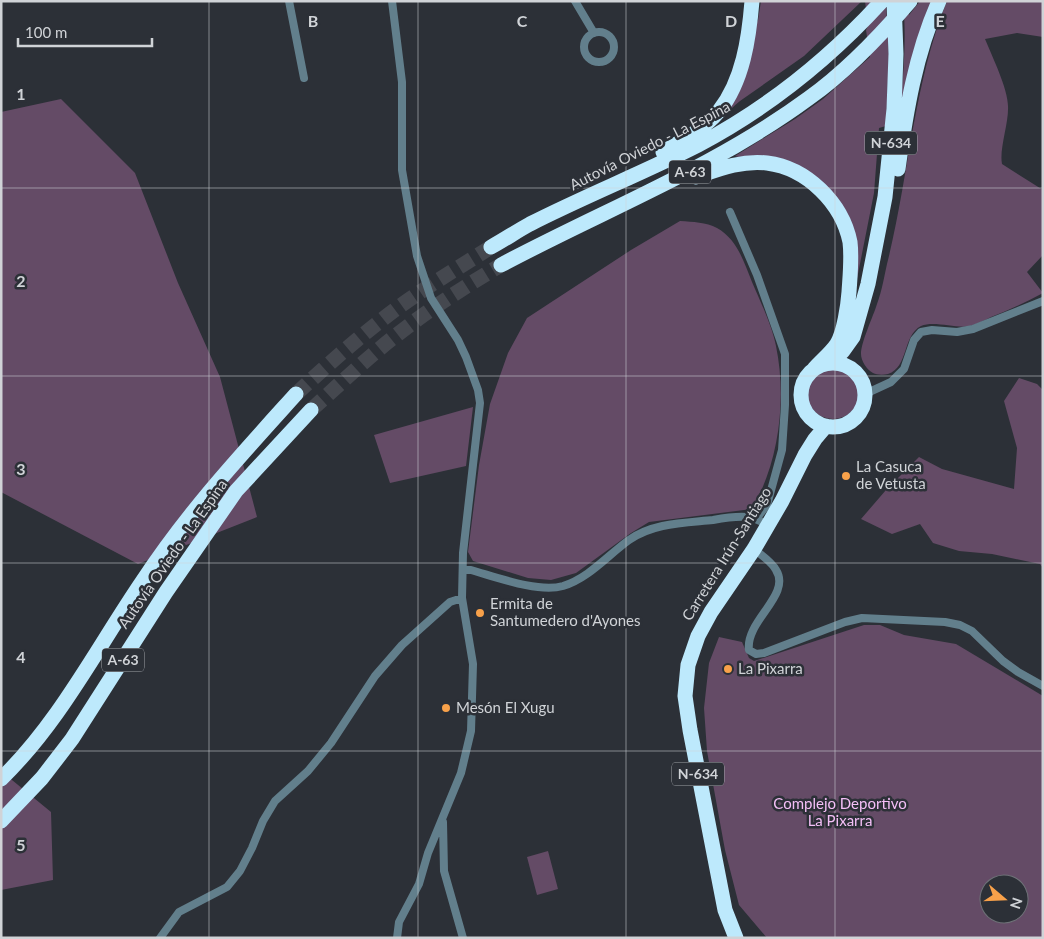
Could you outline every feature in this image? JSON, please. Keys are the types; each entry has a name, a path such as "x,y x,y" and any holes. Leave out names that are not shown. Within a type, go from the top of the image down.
{"highway":[{"name":"Autovía Oviedo - La Espina","path":"491,247 530,224 698,145 748,116 791,86 822,61 882,1"},
{"name":"N-634","path":"809,416 802,399 805,379 814,369 832,362 843,351 852,337 868,284 880,226 889,168 895,81 894,1"},
{"name":"A-63","path":"500,264 689,172 776,122 811,97 863,52 910,1"},
{"path":"868,284 883,246 896,184 914,73 931,19 939,1"},
{"path":"530,224 680,142 702,127 719,111 738,78 744,55 751,4"},
{"path":"590,219 688,180 742,163 767,163 780,166 796,172 810,181 831,201 844,226 850,243 848,309 837,344 814,369"},
{"name":"N-634","path":"852,337 854,357 866,394"},
{"path":"832,362 849,366 858,373"},
{"name":"Autovía Oviedo - La Espina","path":"1,779 26,751 68,695 142,581 187,518 213,486 296,394"},
{"path":"809,416 826,426 840,426 856,418 862,408 866,394"},
{"name":"Autovía Oviedo - La Espina","path":"1,821 42,778 72,739 166,592 236,491 311,410"},
{"name":"Carretera Irún-Santiago","path":"805,455 809,416"},
{"name":"Carretera Irún-Santiago","path":"736,938 725,910 690,730 686,695 688,665 698,636 710,612 754,549 762,522 815,439 826,426"}],"street":[{"path":"289,1 304,78"},
{"path":"392,1 402,82 402,170 416,256 431,298 466,357 478,390 480,403 463,553 462,598 473,664 472,731 461,773 428,853 418,884 399,922 396,938"},
{"path":"575,1 594,34"},
{"path":"605,33 610,36 613,42 613,53 606,61 594,62 585,54 584,44 590,35 594,34 605,33"},
{"path":"464,570 471,570 540,588 563,586 578,580 644,531 660,526 740,516 762,522 782,450 785,423 785,354 757,275 730,212"},
{"path":"866,394 891,382 904,369 914,340 921,332 932,330 957,332 973,329 1043,301"},
{"path":"754,549 776,568 780,577 775,597 748,641 749,650 756,654 764,653 845,622 862,618 945,622 960,625 972,631 1003,661 1043,686"},
{"path":"160,938 179,912 227,887 240,871 263,821 275,801 308,771 331,743 374,676 402,645 450,602 462,598"},
{"path":"443,818 444,871 463,938"}],"green space":[{"path":"761,1 862,1 804,56 740,101 722,117 758,20"},
{"path":"865,1 886,1 889,56 886,126 879,128 874,193 856,284 855,265 825,184 735,156 795,119 823,99 870,57 866,30 868,26"},
{"path":"903,1 908,1 909,15 920,1 933,1 899,118 905,45"},
{"path":"947,1 1043,1 1043,37 1017,33 985,39 999,72 1008,106 1001,158 1002,164 1043,190 1043,255 1027,272 1043,293 970,326 926,324 921,326 911,337 903,358 895,370 888,374 876,374 871,372 862,360 862,349 882,289 926,65"},
{"path":"61,99 135,173 178,283 220,377 257,517 138,564 1,492 1,112"},
{"path":"680,221 713,226 730,238 743,259 766,313 776,346 781,387 778,430 769,471 752,509 649,522 576,573 551,580 528,578 473,561 468,552 479,465 490,404 508,353 527,318 631,250"},
{"path":"833,367 843,369 851,375 857,383 859,393 857,403 851,411 843,417 833,419 823,417 815,411 809,403 807,393 809,383 815,375 823,369"},
{"path":"1019,378 1037,384 1043,390 1043,568 1040,564 992,554 959,551 933,543 920,524 892,534 861,519 886,490 919,457 942,469 1014,489 1017,448 1004,401"},
{"path":"473,407 466,466 390,483 374,435"},
{"name":"Complejo Deportivo La Pixarra","path":"864,625 880,625 904,635 956,644 1043,696 1043,938 767,938 739,905 725,850 707,751 704,708 709,663 719,637 742,642 749,658 754,661"},
{"path":"1,771 51,812 53,880 1,890"},
{"path":"548,851 558,889 537,895 527,857"}],"tunnel":[{"path":"296,394 349,346 396,309 491,247"},
{"path":"311,410 410,324 501,265"}],"place":[{"name":"La Casuca de Vetusta","path":"846,476"},
{"name":"Ermita de Santumedero d'Ayones","path":"480,613"},
{"name":"La Pixarra","path":"728,669"},
{"name":"Mesón El Xugu","path":"446,708"}]}
